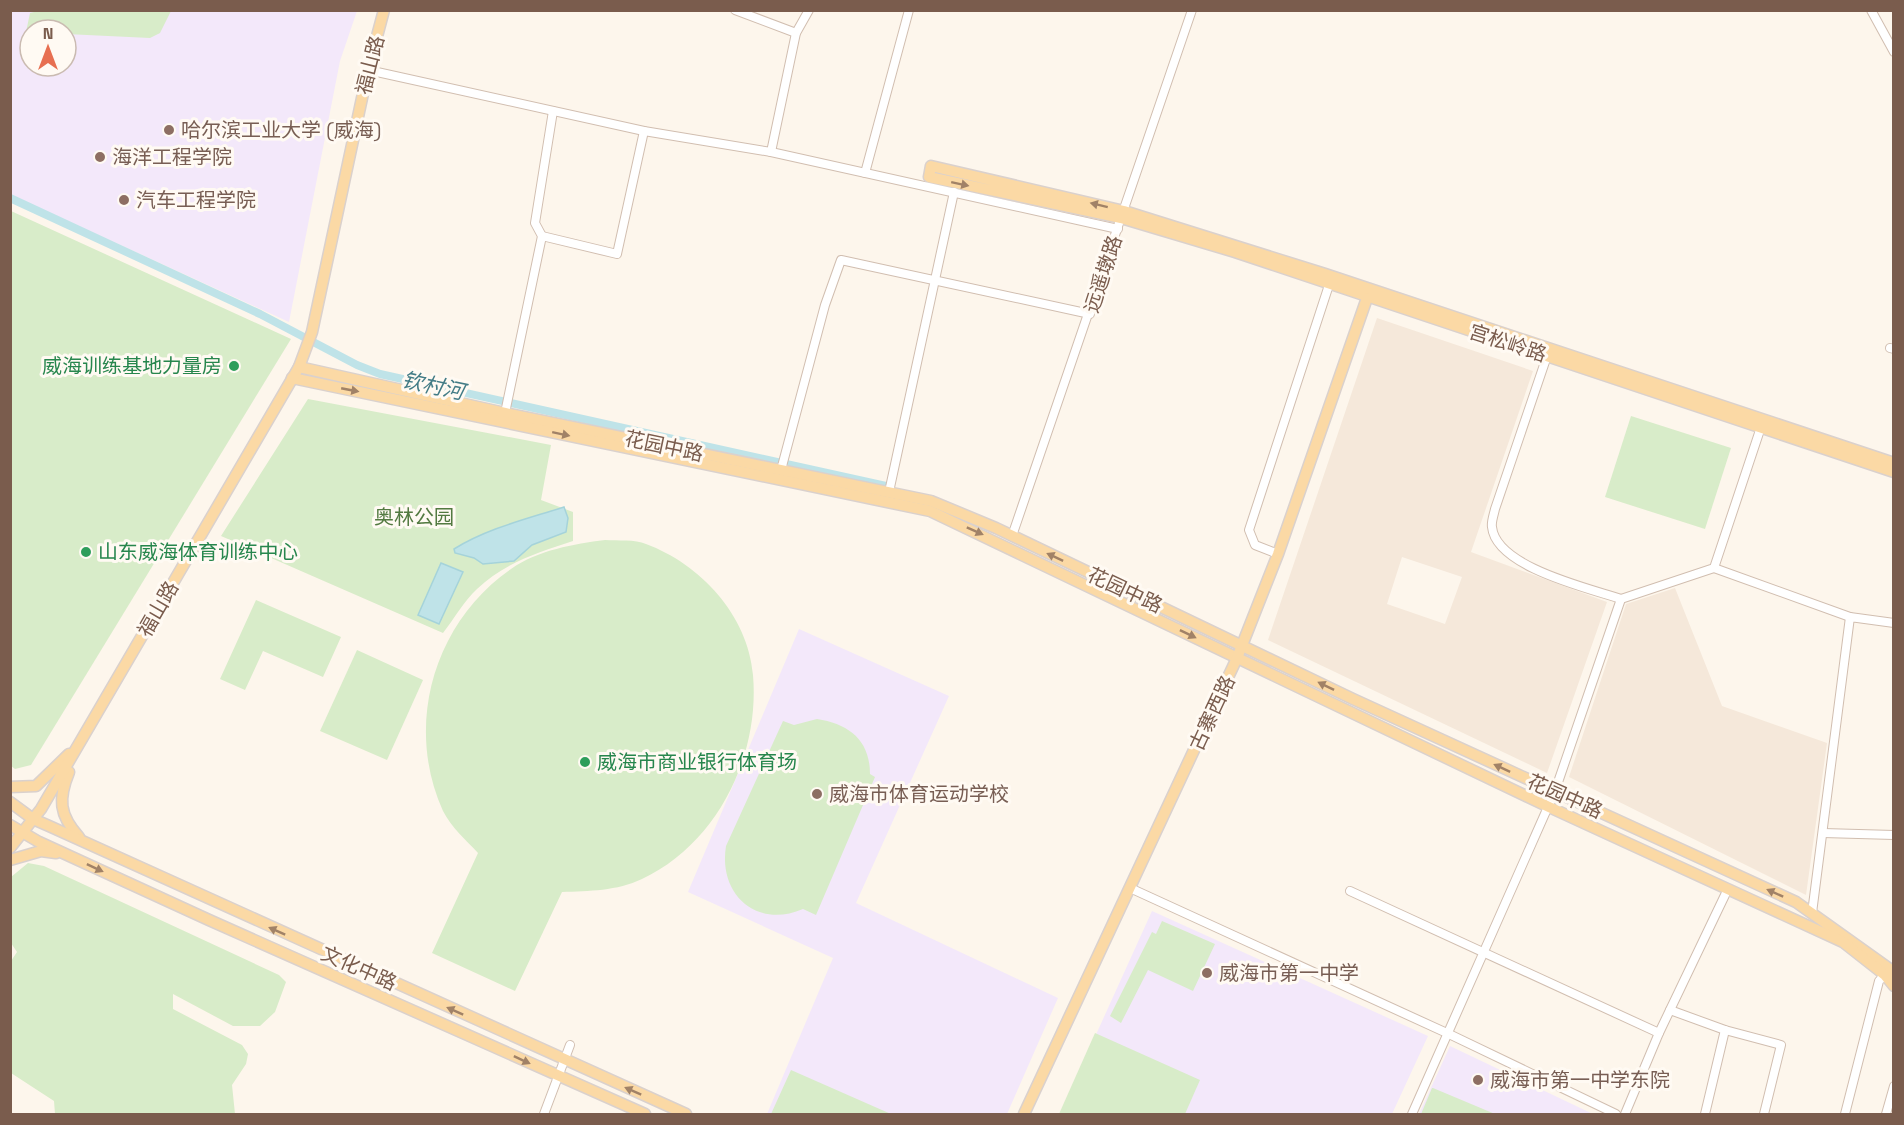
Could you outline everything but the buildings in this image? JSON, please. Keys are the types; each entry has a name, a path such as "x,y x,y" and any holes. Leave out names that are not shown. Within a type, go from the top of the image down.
{"main road":[{"name":"福山路","path":"10,848 23,834 80,744 299,367 312,332 368,70 384,10"},
{"path":"1121,219 929,177 931,166 1325,274 1893,463"},
{"name":"宫松岭路","path":"1121,219 1235,252 1893,472"},
{"name":"古寨西路","path":"1024,1114 1237,658 1278,554 1367,298"},
{"name":"花园中路","path":"299,367 782,466 931,501 1012,536 1796,902 1889,972"},
{"path":"292,378 930,511 1549,807 1843,942 1889,972 1893,986"},
{"path":"10,787 36,786 80,744"},
{"path":"80,744 62,791 62,809 66,819 83,841"},
{"name":"文化中路","path":"10,802 33,819 217,904 686,1114"},
{"name":"文化中路","path":"10,825 23,834 67,855 645,1114"},
{"path":"10,860 42,851 67,855"}],"street":[{"path":"735,10 796,33"},
{"path":"771,152 796,33 809,10"},
{"path":"865,172 909,10"},
{"name":"远遥墩路","path":"1012,536 1090,314 1192,10"},
{"path":"1871,10 1893,52"},
{"path":"368,70 644,130 771,152 954,192 1121,219"},
{"path":"506,410 542,236 535,223 553,111"},
{"path":"542,236 617,254 644,130"},
{"path":"889,492 954,192"},
{"path":"782,466 825,305 841,260 1090,314"},
{"path":"1278,554 1255,544 1249,530 1329,285"},
{"path":"1547,356 1495,509 1492,526 1497,540 1521,564 1621,599 1714,568 1850,617 1893,623"},
{"path":"1714,568 1761,427"},
{"path":"1412,1114 1486,954 1556,791 1621,599"},
{"path":"1812,913 1850,617"},
{"path":"1823,833 1893,835"},
{"path":"1130,888 1449,1034 1616,1114"},
{"path":"1350,891 1659,1033"},
{"path":"1625,1114 1659,1033 1725,895"},
{"path":"1845,1114 1880,981 1889,972"},
{"path":"1670,1010 1725,1030 1781,1045 1764,1114"},
{"path":"1705,1114 1725,1030"},
{"path":"544,1114 570,1045"},
{"path":"1886,1114 1893,1086"}],"shaded area":[{"name":"哈尔滨工业大学 (威海)","path":"11,11 357,11 340,61 289,322 11,195"},
{"path":"1377,318 1533,371 1471,552 1607,602 1547,773 1268,640","holes":["1402,557 1462,577 1445,624 1387,604"]},
{"path":"1675,588 1722,706 1827,743 1806,895 1569,777 1626,604"},
{"name":"威海市体育运动学校","path":"799,629 949,696 856,903 1058,998 1007,1114 767,1114 833,958 688,892"},
{"name":"威海市第一中学","path":"1152,911 1428,1036 1392,1114 1060,1114"},
{"name":"威海市第一中学东院","path":"1450,1046 1593,1114 1419,1114"}],"green space":[{"path":"42,10 171,10 160,33 150,38 78,35 78,18 29,18 30,13"},
{"name":"山东威海体育训练中心","path":"11,211 291,339 31,765 15,769 10,765"},
{"name":"奥林公园","path":"308,399 551,445 541,500 573,512 573,541 522,559 487,580 468,599 443,633 221,536"},
{"path":"1631,416 1731,448 1705,529 1605,497"},
{"name":"威海市商业银行体育场","path":"605,540 637,541 666,553 685,564 718,594 742,632 749,653 753,675 753,706 749,736 741,766 712,820 692,844 669,864 642,879 623,886 603,890 562,892 515,991 432,953 478,853 443,811 432,778 426,744 427,711 434,678 445,646 462,617 484,591 511,569 533,557 569,546"},
{"path":"256,600 341,637 323,677 263,651 245,690 220,679"},
{"path":"357,650 423,680 387,760 320,731"},
{"path":"817,719 839,725 862,743 869,762 870,774 875,777 816,915 803,909 786,914 756,911 735,893 728,879 725,864 726,846 783,721 794,725"},
{"path":"28,863 44,866 279,975 286,982 275,1012 260,1026 233,1026 173,994 173,1009 242,1045 248,1054 246,1064 232,1085 235,1114 55,1114 54,1101 11,1073 11,961 17,952 11,943 11,877"},
{"path":"1162,921 1215,944 1193,991 1148,970 1121,1023 1110,1016 1152,932 1156,934"},
{"path":"1095,1033 1200,1080 1185,1114 1059,1114"},
{"path":"791,1070 891,1114 771,1114"},
{"path":"1433,1088 1495,1114 1421,1114"}],"water":[{"path":"564,507 568,518 566,532 532,545 514,561 483,564 474,558 455,553 454,549 480,535"},
{"path":"441,563 463,572 439,624 418,615"}],"waterway":[{"name":"钦村河","path":"10,198 260,314 357,365 380,374 886,486"}],"place":[{"name":"哈尔滨工业大学 (威海)","path":"169,130"},
{"name":"海洋工程学院","path":"100,157"},
{"name":"汽车工程学院","path":"124,200"},
{"name":"威海训练基地力量房","path":"234,366"},
{"name":"山东威海体育训练中心","path":"86,552"},
{"name":"威海市商业银行体育场","path":"585,762"},
{"name":"威海市体育运动学校","path":"817,794"},
{"name":"威海市第一中学","path":"1207,973"},
{"name":"威海市第一中学东院","path":"1478,1080"}]}
